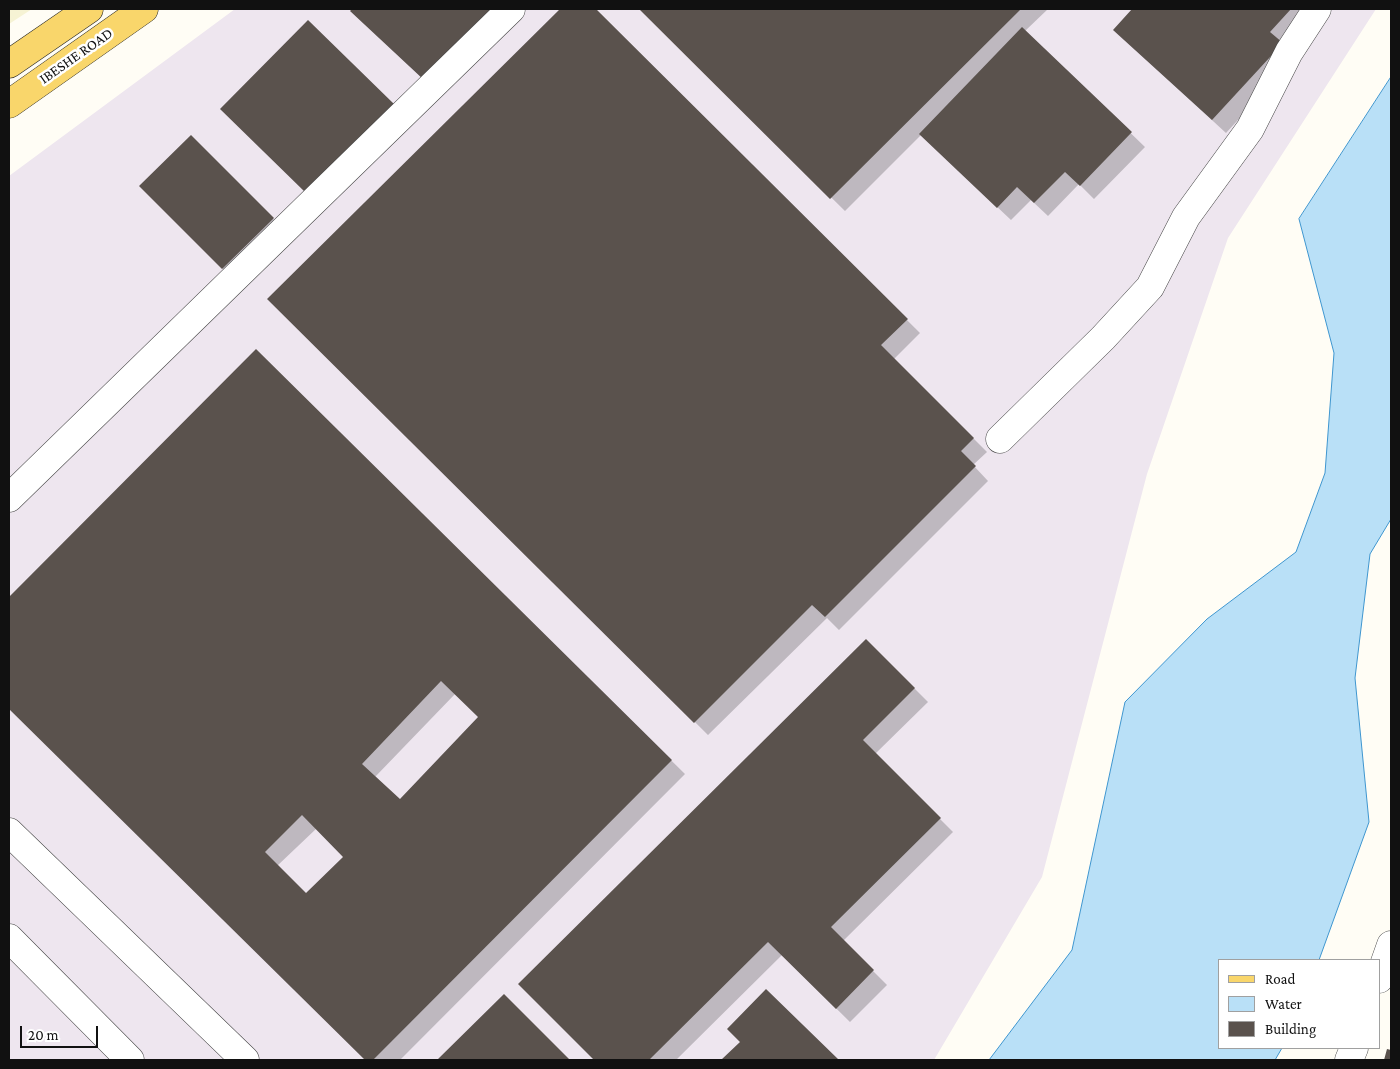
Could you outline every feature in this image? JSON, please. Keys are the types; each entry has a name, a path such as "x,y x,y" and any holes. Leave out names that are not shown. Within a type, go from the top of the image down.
{"main road":[{"name":"IBESHE ROAD","path":"9,64 89,9"},
{"name":"IBESHE ROAD","path":"9,104 144,9"}],"street":[{"path":"9,498 511,9"},
{"path":"1000,439 1102,338 1150,287 1186,217 1250,128 1289,52 1317,9"},
{"path":"9,832 245,1060"},
{"path":"9,938 130,1060"},
{"path":"1380,976 1391,945"}],"shaded area":[{"path":"9,9 32,9 9,24"},
{"path":"235,9 1376,9 1228,238 1147,474 1042,877 934,1060 9,1060 9,176"}],"water":[{"path":"1391,77 1391,519 1370,554 1355,678 1369,822 1319,959 1218,959 1218,1049 1281,1049 1275,1060 989,1060 1072,950 1125,702 1207,619 1296,552 1325,473 1334,353 1299,219"}],"building":[{"path":"352,9 491,9 424,80 350,11"},
{"path":"560,9 596,9 908,319 881,345 974,438 961,451 976,466 825,617 812,605 694,723 267,299"},
{"path":"639,9 1021,9 830,199"},
{"path":"1132,9 1291,9 1270,32 1283,43 1212,120 1113,30"},
{"path":"308,20 394,104 306,193 220,109"},
{"path":"1022,27 1132,132 1080,186 1065,172 1034,203 1017,187 997,208 919,134"},
{"path":"191,135 274,218 222,269 139,186"},
{"path":"256,349 672,760 373,1060 365,1060 9,709 9,597","holes":["441,681 478,717 400,799 362,764","302,815 343,857 306,893 265,852"]},
{"path":"866,639 915,688 863,740 941,818 831,927 874,970 836,1009 768,942 649,1060 594,1060 518,984"},
{"path":"766,989 839,1060 721,1060 740,1042 727,1029"},
{"path":"504,994 570,1060 437,1060"},
{"path":"1387,1049 1391,1050 1391,1060 1384,1060"}]}
